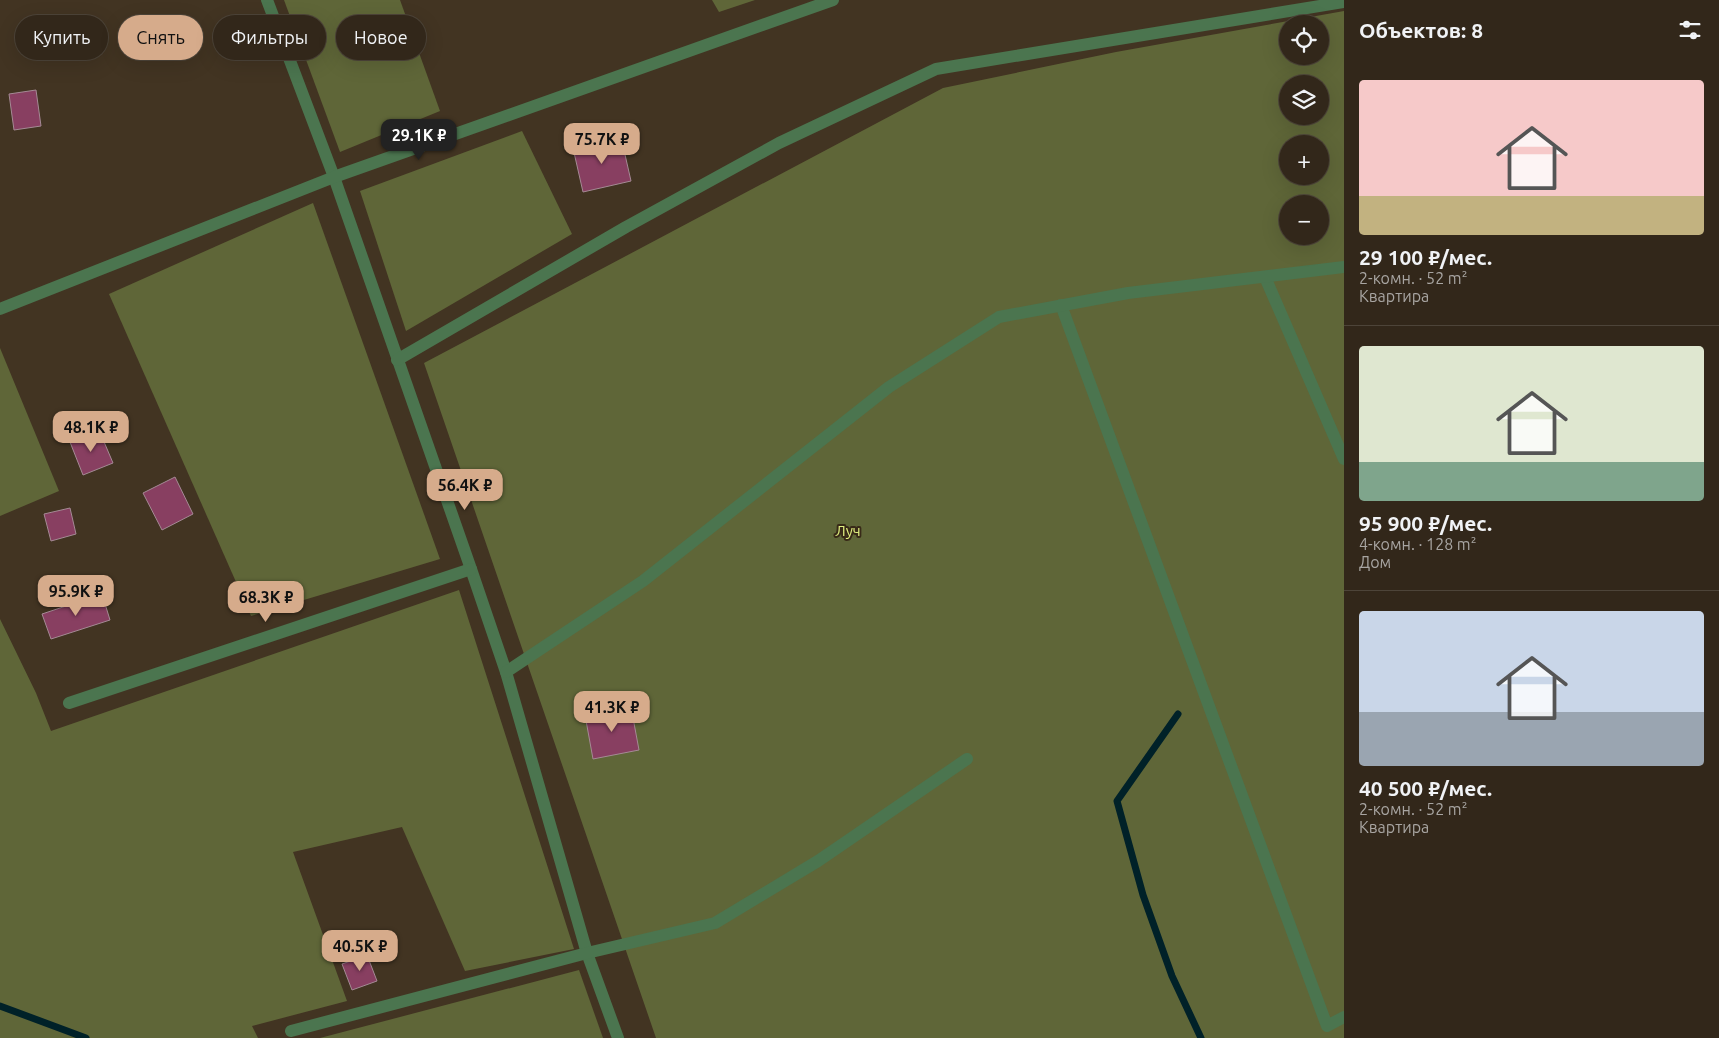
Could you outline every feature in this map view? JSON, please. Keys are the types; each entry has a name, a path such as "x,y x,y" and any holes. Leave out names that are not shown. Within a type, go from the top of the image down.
{"street":[{"path":"267,0 334,177 472,569 506,672 587,953 618,1038"},
{"path":"0,309 334,177 832,0"},
{"path":"397,360 626,227 779,143 936,69 1344,2"},
{"path":"506,672 642,581 890,387 999,317 1128,293 1344,267"},
{"path":"1265,277 1344,459"},
{"path":"1061,305 1327,1026 1344,1017"},
{"path":"69,703 472,569"},
{"path":"291,1031 587,953 715,923 818,861 967,759"}],"green space":[{"path":"284,0 400,0 405,15 336,15 336,60 422,60 440,111 340,152 306,60 326,60 326,15 290,15"},
{"path":"712,0 755,0 719,12"},
{"name":"Луч","path":"1344,11 1344,1038 656,1038 424,363 943,88 1116,52 1279,23 1279,65 1329,65 1329,15 1322,15"},
{"path":"522,131 572,234 406,331 360,191"},
{"path":"313,203 440,559 251,616 109,294"},
{"path":"0,348 59,491 0,516"},
{"path":"459,590 574,949 465,971 402,827 293,852 347,1001 252,1026 258,1038 0,1038 0,619 36,693 51,731"},
{"path":"579,970 603,1038 320,1038"}],"building":[{"path":"36,90 41,126 14,130 9,94"},
{"path":"621,137 631,181 583,192 573,148"},
{"path":"99,430 113,463 83,475 70,442"},
{"path":"175,477 193,514 162,530 143,493"},
{"path":"70,508 76,534 51,541 44,514"},
{"path":"102,594 110,620 51,639 42,614"},
{"path":"631,707 639,750 593,759 585,715"},
{"path":"367,955 377,981 352,990 342,964"}],"waterway":[{"path":"1178,714 1117,801 1143,895 1172,976 1201,1038"},
{"path":"0,1006 86,1038"}]}
